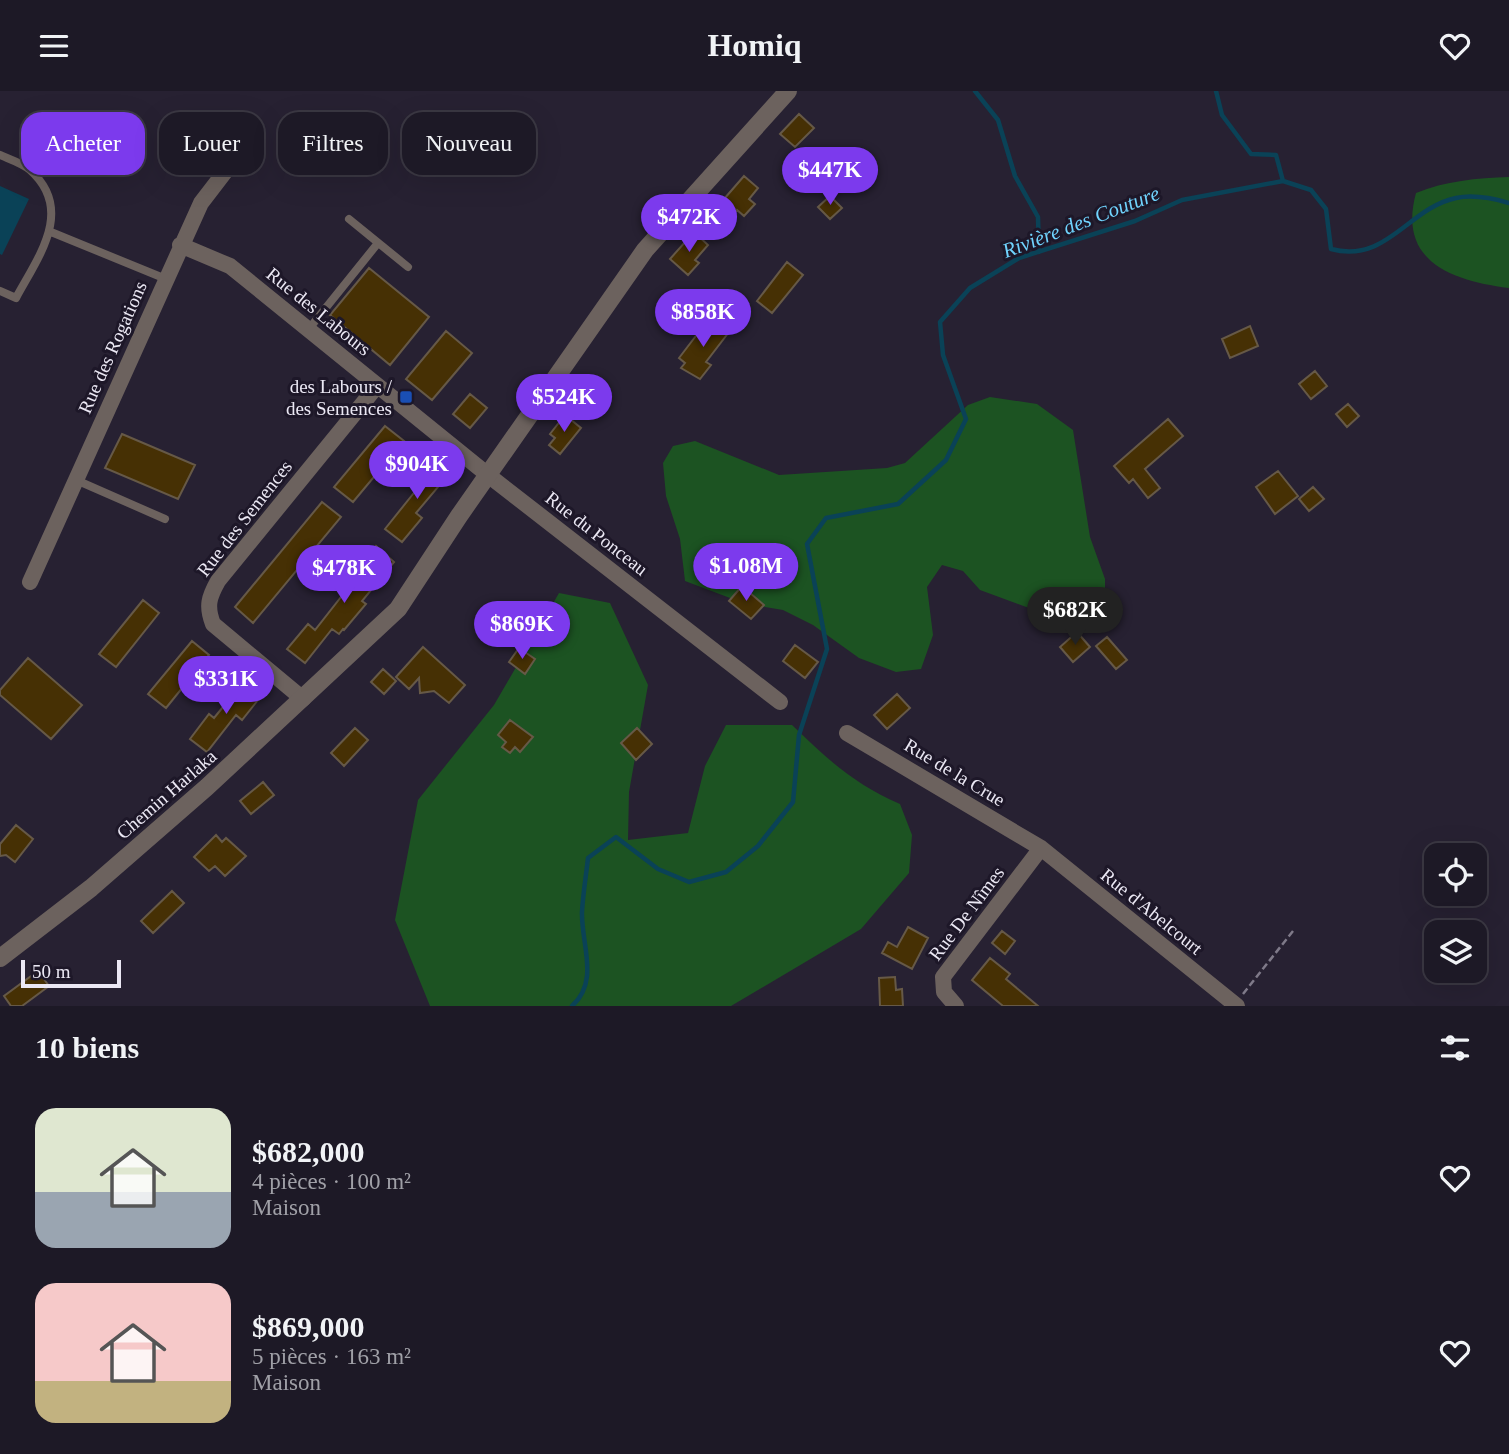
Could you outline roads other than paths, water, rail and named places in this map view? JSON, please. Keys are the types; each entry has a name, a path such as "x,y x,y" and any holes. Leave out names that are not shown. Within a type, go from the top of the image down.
{"street":[{"name":"Chemin Harlaka","path":"0,958 91,888 207,787 398,609 459,516 645,250 788,91"},
{"name":"Rue des Rogations","path":"30,582 180,245 201,203 222,175"},
{"name":"Rue des Labours","path":"180,245 230,266 488,475"},
{"name":"Rue des Semences","path":"303,699 213,624 208,610 210,596 218,582 377,386"},
{"name":"Rue du Ponceau","path":"488,475 780,702"},
{"name":"Rue de la Crue","path":"847,733 1041,848"},
{"name":"Rue d'Abelcourt","path":"1041,848 1236,1005"},
{"name":"Rue De Nîmes","path":"956,1006 944,992 943,977 1041,848"}],"lane":[{"path":"0,155 28,168 47,190 51,210 51,232 16,298 0,291"},
{"path":"349,219 408,267"},
{"path":"51,232 166,279"},
{"path":"308,330 379,243"},
{"path":"76,481 165,519"}],"water":[{"path":"0,186 29,199 2,255 0,254"}],"waterway":[{"path":"975,91 998,120 1015,176 1038,217 1039,252"},
{"path":"1216,91 1222,115 1251,154 1276,155 1283,181"},
{"name":"Rivière des Couture","path":"572,1006 580,996 587,974 582,912 588,858 616,837 658,869 689,882 726,872 758,846 793,802 799,735 827,649 807,544 826,518 898,504 946,460 966,419 943,355 940,322 970,288 1019,258 1135,221 1182,200 1283,181 1311,190 1326,209 1331,249 1350,252 1383,242 1424,212 1456,198 1483,197 1509,203"}],"place":[{"name":"des Labours / des Semences","path":"406,397"}]}
